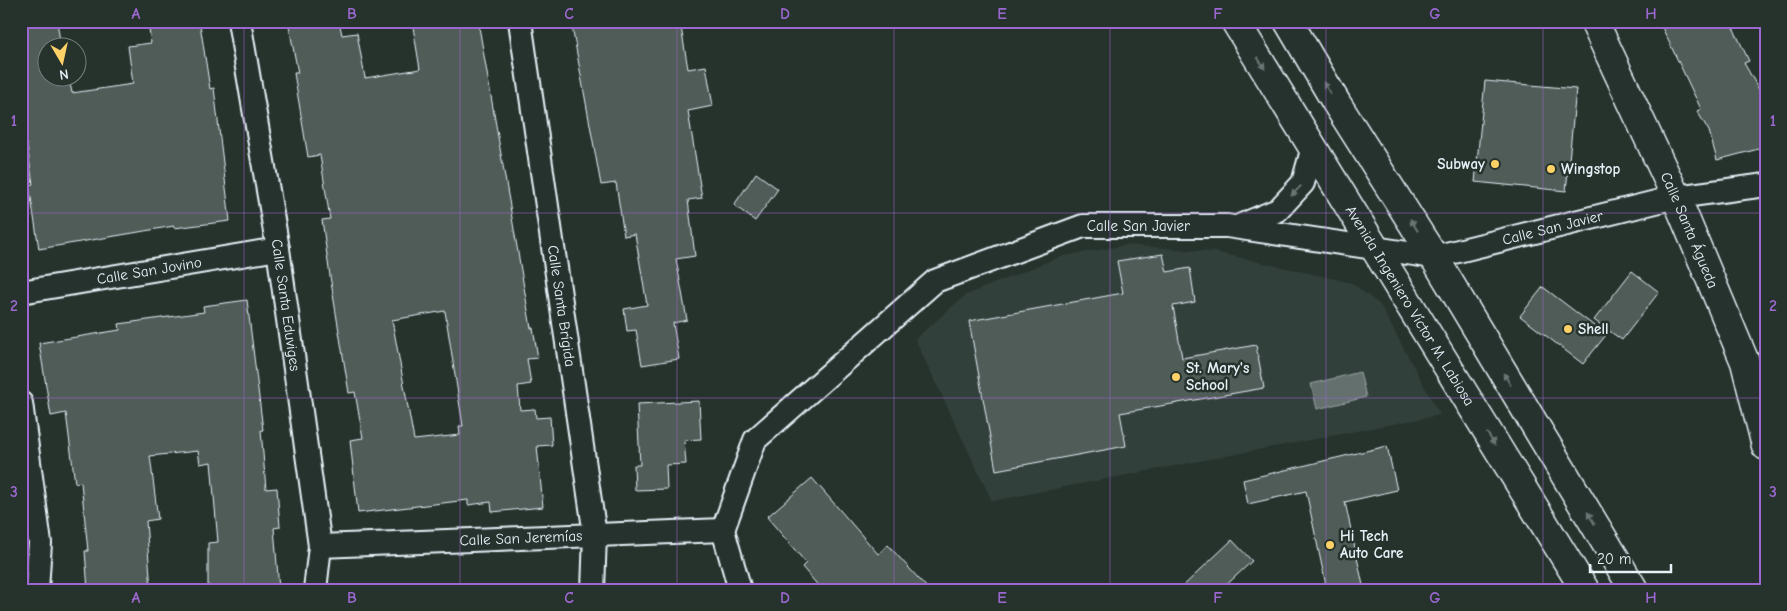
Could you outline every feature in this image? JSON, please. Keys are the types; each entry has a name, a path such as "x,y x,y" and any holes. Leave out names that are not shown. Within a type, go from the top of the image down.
{"main road":[{"name":"Avenida Ingeniero Víctor M. Labiosa","path":"1235,21 1585,590"},
{"path":"1288,21 1342,112 1434,257 1634,590"},
{"name":"Calle Santa Águeda","path":"1594,21 1676,197 1745,362 1766,446"}],"street":[{"name":"Calle Santa Eduviges","path":"239,21 278,249 320,546 315,590"},
{"name":"Calle Santa Brígida","path":"520,21 595,535 593,590"},
{"path":"1234,228 1278,210 1303,183 1313,147"},
{"name":"Calle San Javier","path":"723,530 755,440 935,281 1083,226 1234,228 1434,257 1676,197 1766,185"},
{"name":"Calle San Jovino","path":"21,292 278,249"},
{"path":"21,403 40,543 38,590"},
{"name":"Calle San Jeremías","path":"320,546 723,530"},
{"path":"723,530 740,590"}],"shaded area":[{"name":"St. Mary's School","path":"1127,245 1215,252 1352,283 1380,305 1440,415 992,501 915,339 966,295 1059,257"},
{"path":"1360,372 1366,397 1317,409 1311,384"}],"building":[{"path":"21,21 57,21 60,38 38,38 38,88 71,88 72,93 133,84 128,46 151,43 148,21 184,21 184,26 200,24 210,89 214,88 230,221 174,228 174,226 39,249 29,185 33,184 21,108"},
{"path":"288,21 339,21 342,35 357,33 365,78 420,69 412,21 478,21 531,328 533,328 538,358 527,359 531,384 518,386 520,410 535,409 536,418 550,417 552,445 537,446 543,507 492,512 491,502 468,505 468,500 358,513 350,440 363,438 355,392 349,393 330,276 322,220 330,219 320,155 308,157 294,73 298,73","holes":["445,311 463,426 459,426 460,435 414,440 392,320"]},
{"path":"571,21 680,21 688,69 706,66 713,106 688,111 702,198 688,200 695,256 676,259 687,320 673,323 679,359 642,365 636,330 627,331 624,309 647,305 635,234 624,236 616,183 601,185"},
{"path":"1659,21 1730,21 1749,61 1744,63 1766,102 1766,147 1717,160 1709,131 1697,111 1701,109"},
{"path":"1485,81 1576,89 1566,191 1475,182"},
{"path":"756,173 778,189 755,221 734,205"},
{"path":"1163,254 1167,272 1190,268 1195,302 1173,306 1182,358 1256,345 1264,388 1120,413 1126,446 996,470 969,321 1123,293 1117,261"},
{"path":"1632,271 1659,292 1622,340 1594,320"},
{"name":"Shell","path":"1543,287 1606,335 1583,364 1520,316"},
{"path":"247,300 263,430 261,430 266,489 277,488 280,527 274,528 279,589 208,590 208,543 218,542 211,462 200,464 198,451 150,456 158,519 146,521 151,590 88,590 85,551 88,551 81,482 75,483 66,413 51,416 39,343 120,330 119,324 204,312 203,306"},
{"path":"699,401 701,439 684,440 686,464 666,465 667,489 635,490 634,465 640,465 637,404"},
{"path":"1387,446 1397,490 1345,502 1364,590 1327,590 1306,491 1248,504 1243,480"},
{"path":"812,478 878,554 888,545 929,590 822,590 802,567 806,563 767,517"},
{"path":"1232,540 1252,561 1221,590 1179,590"}],"place":[{"name":"Subway","path":"1495,164"},
{"name":"Wingstop","path":"1551,169"},
{"name":"Shell","path":"1568,329"},
{"name":"St. Mary's School","path":"1176,377"},
{"name":"Hi Tech Auto Care","path":"1330,545"}]}
